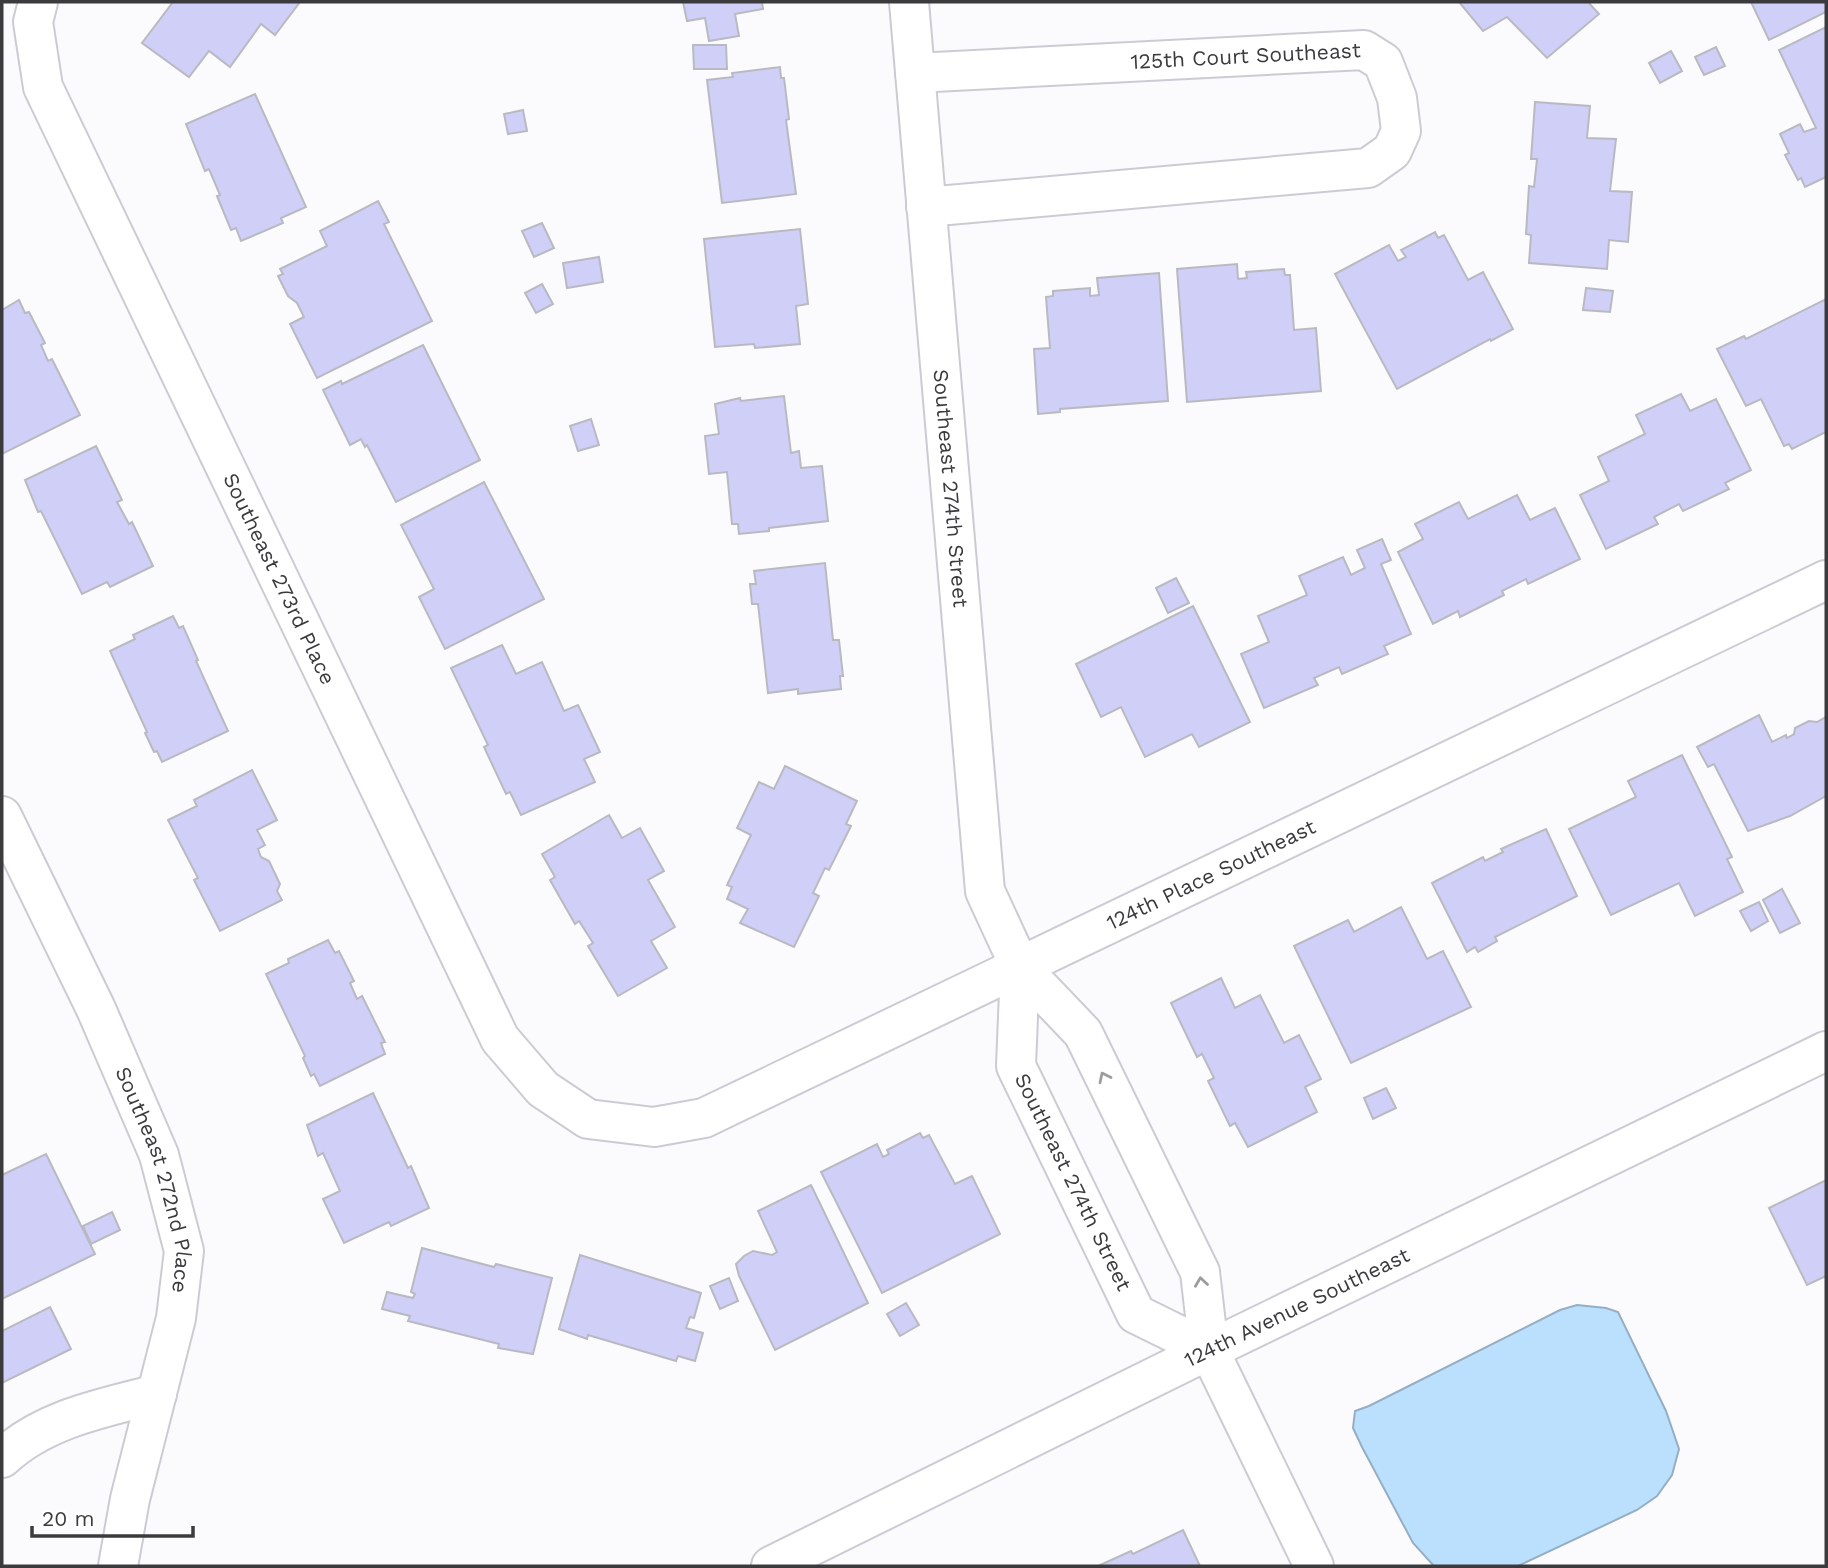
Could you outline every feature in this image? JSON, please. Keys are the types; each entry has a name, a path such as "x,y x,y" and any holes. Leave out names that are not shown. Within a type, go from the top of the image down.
{"street":[{"name":"Southeast 273rd Place","path":"38,2 33,22 43,87 500,1039 543,1088 587,1119"},
{"name":"Southeast 274th Street","path":"909,2 985,891 1020,967 1083,1033 1200,1272 1209,1350 1314,1566"},
{"name":"125th Court Southeast","path":"915,73 1364,50 1383,62 1397,98 1401,131 1392,151 1368,168 926,207"},
{"name":"124th Place Southeast","path":"587,1119 654,1127 704,1118 1826,580"},
{"name":"Southeast 272nd Place","path":"2,816 96,1009 159,1155 184,1251 176,1318 130,1499 118,1566"},
{"name":"Southeast 274th Street","path":"1020,967 1016,1066 1136,1314 1209,1350"},
{"name":"124th Avenue Southeast","path":"771,1566 1826,1051"},
{"path":"2,1458 20,1442 83,1412 157,1394"}],"water":[{"path":"1577,1305 1618,1312 1666,1411 1679,1449 1672,1475 1657,1496 1637,1510 1518,1566 1434,1566 1413,1543 1362,1447 1353,1428 1355,1411 1560,1310"}],"building":[{"path":"173,2 300,2 275,35 261,24 230,67 209,51 189,77 142,43"},
{"path":"683,2 762,2 763,9 735,14 739,36 709,41 705,18 687,21"},
{"path":"1459,2 1588,2 1599,14 1547,58 1507,17 1483,31"},
{"path":"1751,2 1826,2 1826,12 1769,40"},
{"path":"1826,27 1826,177 1805,187 1801,178 1798,180 1785,155 1789,153 1780,134 1800,124 1804,132 1816,128 1779,50"},
{"path":"693,45 726,45 727,69 694,69"},
{"path":"1716,47 1725,66 1704,75 1695,57"},
{"path":"1671,51 1682,71 1660,83 1649,63"},
{"path":"780,67 781,78 784,78 789,119 786,120 796,194 722,203 707,80 733,77 732,73"},
{"path":"255,94 306,207 281,218 283,223 241,241 236,228 231,230 209,169 205,171 186,124"},
{"path":"1535,102 1590,106 1587,138 1616,139 1610,191 1632,192 1628,242 1609,240 1607,269 1529,263 1531,235 1526,234 1529,186 1534,187 1537,159 1531,159"},
{"path":"523,110 527,131 508,134 504,114"},
{"path":"378,201 389,222 384,224 432,321 317,378 290,324 304,317 297,303 288,296 278,276 283,274 280,269 327,246 320,231"},
{"path":"542,223 554,248 534,257 522,231"},
{"path":"800,229 808,304 796,306 800,344 755,348 754,344 715,347 704,239"},
{"path":"1435,232 1438,238 1444,235 1468,280 1483,272 1513,329 1397,389 1335,274 1389,245 1398,261 1406,257 1401,250"},
{"path":"599,257 603,282 567,288 563,263"},
{"path":"1237,264 1238,279 1247,278 1246,272 1284,269 1285,275 1290,275 1294,330 1316,328 1321,391 1187,402 1177,269"},
{"path":"1159,273 1168,401 1060,409 1060,412 1038,414 1034,349 1050,348 1046,297 1053,296 1053,291 1090,288 1090,296 1099,295 1097,278"},
{"path":"542,284 553,304 536,313 525,293"},
{"path":"1586,288 1613,291 1610,312 1583,310"},
{"path":"1826,299 1826,432 1792,449 1789,444 1784,446 1761,399 1746,406 1717,349 1744,336 1746,339"},
{"path":"19,300 25,313 29,312 45,343 41,345 48,361 52,359 80,415 2,454 2,310"},
{"path":"423,345 480,460 396,502 367,445 365,447 361,439 350,445 323,390 341,381 342,384"},
{"path":"1681,394 1690,411 1716,399 1751,470 1725,483 1729,489 1683,511 1679,504 1654,517 1658,524 1606,549 1580,495 1609,481 1598,457 1645,434 1636,415"},
{"path":"784,396 791,453 799,451 801,468 822,466 828,521 739,534 738,524 732,524 727,472 709,474 705,436 719,434 715,404 740,398 741,401"},
{"path":"591,419 599,445 578,451 570,426"},
{"path":"96,446 122,500 117,502 129,524 132,522 153,566 110,587 107,582 82,594 41,511 38,512 25,480"},
{"path":"484,482 544,599 445,649 419,597 434,589 401,525"},
{"path":"1517,495 1530,520 1555,508 1580,559 1528,584 1526,579 1502,591 1504,595 1460,617 1458,611 1433,624 1398,552 1423,539 1415,524 1459,502 1468,519"},
{"path":"1382,539 1391,560 1381,564 1411,634 1384,646 1388,654 1342,674 1339,667 1314,678 1318,685 1264,708 1241,654 1269,642 1258,616 1307,595 1299,576 1343,557 1351,575 1365,568 1357,550"},
{"path":"825,563 833,640 839,640 843,676 840,676 841,689 798,694 798,689 768,693 758,604 752,604 750,584 756,584 754,571"},
{"path":"1176,578 1189,603 1168,613 1156,588"},
{"path":"1193,606 1250,722 1199,747 1192,734 1145,757 1121,707 1101,717 1076,664"},
{"path":"173,616 179,628 183,626 228,731 162,762 145,733 147,732 110,651 135,639 133,635"},
{"path":"502,645 516,674 542,662 564,711 578,705 600,752 584,759 595,782 521,815 510,792 506,794 484,747 488,745 451,668"},
{"path":"1759,715 1772,742 1786,735 1787,738 1794,734 1795,728 1809,721 1817,722 1826,717 1826,796 1790,816 1748,831 1714,764 1708,767 1697,747"},
{"path":"1682,755 1732,857 1727,859 1743,892 1695,916 1679,883 1611,915 1569,829 1636,797 1628,781"},
{"path":"785,766 857,801 846,824 851,826 829,870 825,868 813,893 819,896 794,947 740,923 748,909 727,899 732,887 727,885 751,835 737,828 759,782 774,789"},
{"path":"252,770 277,820 257,830 265,845 258,849 261,857 269,861 280,884 277,891 282,900 220,931 194,880 198,878 168,820 197,806 194,800"},
{"path":"609,815 622,838 640,828 664,871 648,880 675,927 651,941 667,968 618,996 588,946 593,943 579,921 575,924 550,880 555,877 542,854"},
{"path":"1546,829 1577,896 1495,937 1497,941 1478,952 1475,947 1467,952 1432,883 1483,857 1485,861 1503,852 1501,849"},
{"path":"1782,889 1800,923 1780,933 1763,900"},
{"path":"1759,902 1768,921 1751,931 1740,911"},
{"path":"1401,907 1427,959 1443,951 1471,1007 1351,1063 1294,946 1348,920 1354,932"},
{"path":"328,940 335,953 339,951 354,981 350,983 357,999 362,996 385,1042 381,1043 385,1054 320,1086 314,1074 311,1076 303,1058 305,1056 266,974 289,963 288,959"},
{"path":"1221,978 1235,1008 1260,995 1284,1043 1299,1035 1321,1079 1305,1087 1317,1112 1248,1147 1235,1123 1230,1126 1208,1081 1214,1078 1202,1054 1197,1057 1171,1003"},
{"path":"1386,1088 1396,1108 1373,1119 1364,1098"},
{"path":"373,1093 408,1168 411,1166 429,1208 391,1226 389,1222 344,1243 323,1199 340,1191 323,1153 318,1156 307,1125"},
{"path":"920,1133 923,1138 929,1135 955,1184 972,1176 1000,1234 882,1293 821,1172 877,1144 883,1157 889,1154 887,1150"},
{"path":"46,1154 95,1254 2,1299 2,1175"},
{"path":"1826,1180 1826,1276 1807,1285 1769,1208"},
{"path":"811,1185 868,1303 775,1350 739,1276 736,1264 753,1251 772,1255 777,1252 758,1211"},
{"path":"112,1212 120,1230 91,1244 83,1226"},
{"path":"422,1248 494,1267 496,1264 552,1278 533,1354 498,1348 499,1344 408,1321 410,1316 382,1309 387,1292 413,1298 415,1294 411,1292"},
{"path":"580,1255 701,1293 694,1318 690,1317 686,1328 703,1333 695,1361 678,1356 676,1361 588,1335 587,1339 559,1329"},
{"path":"729,1278 738,1301 720,1309 710,1286"},
{"path":"906,1303 919,1325 900,1336 887,1314"},
{"path":"50,1307 71,1349 2,1383 2,1331"},
{"path":"1183,1530 1200,1566 1098,1566 1131,1551 1133,1554"}]}
